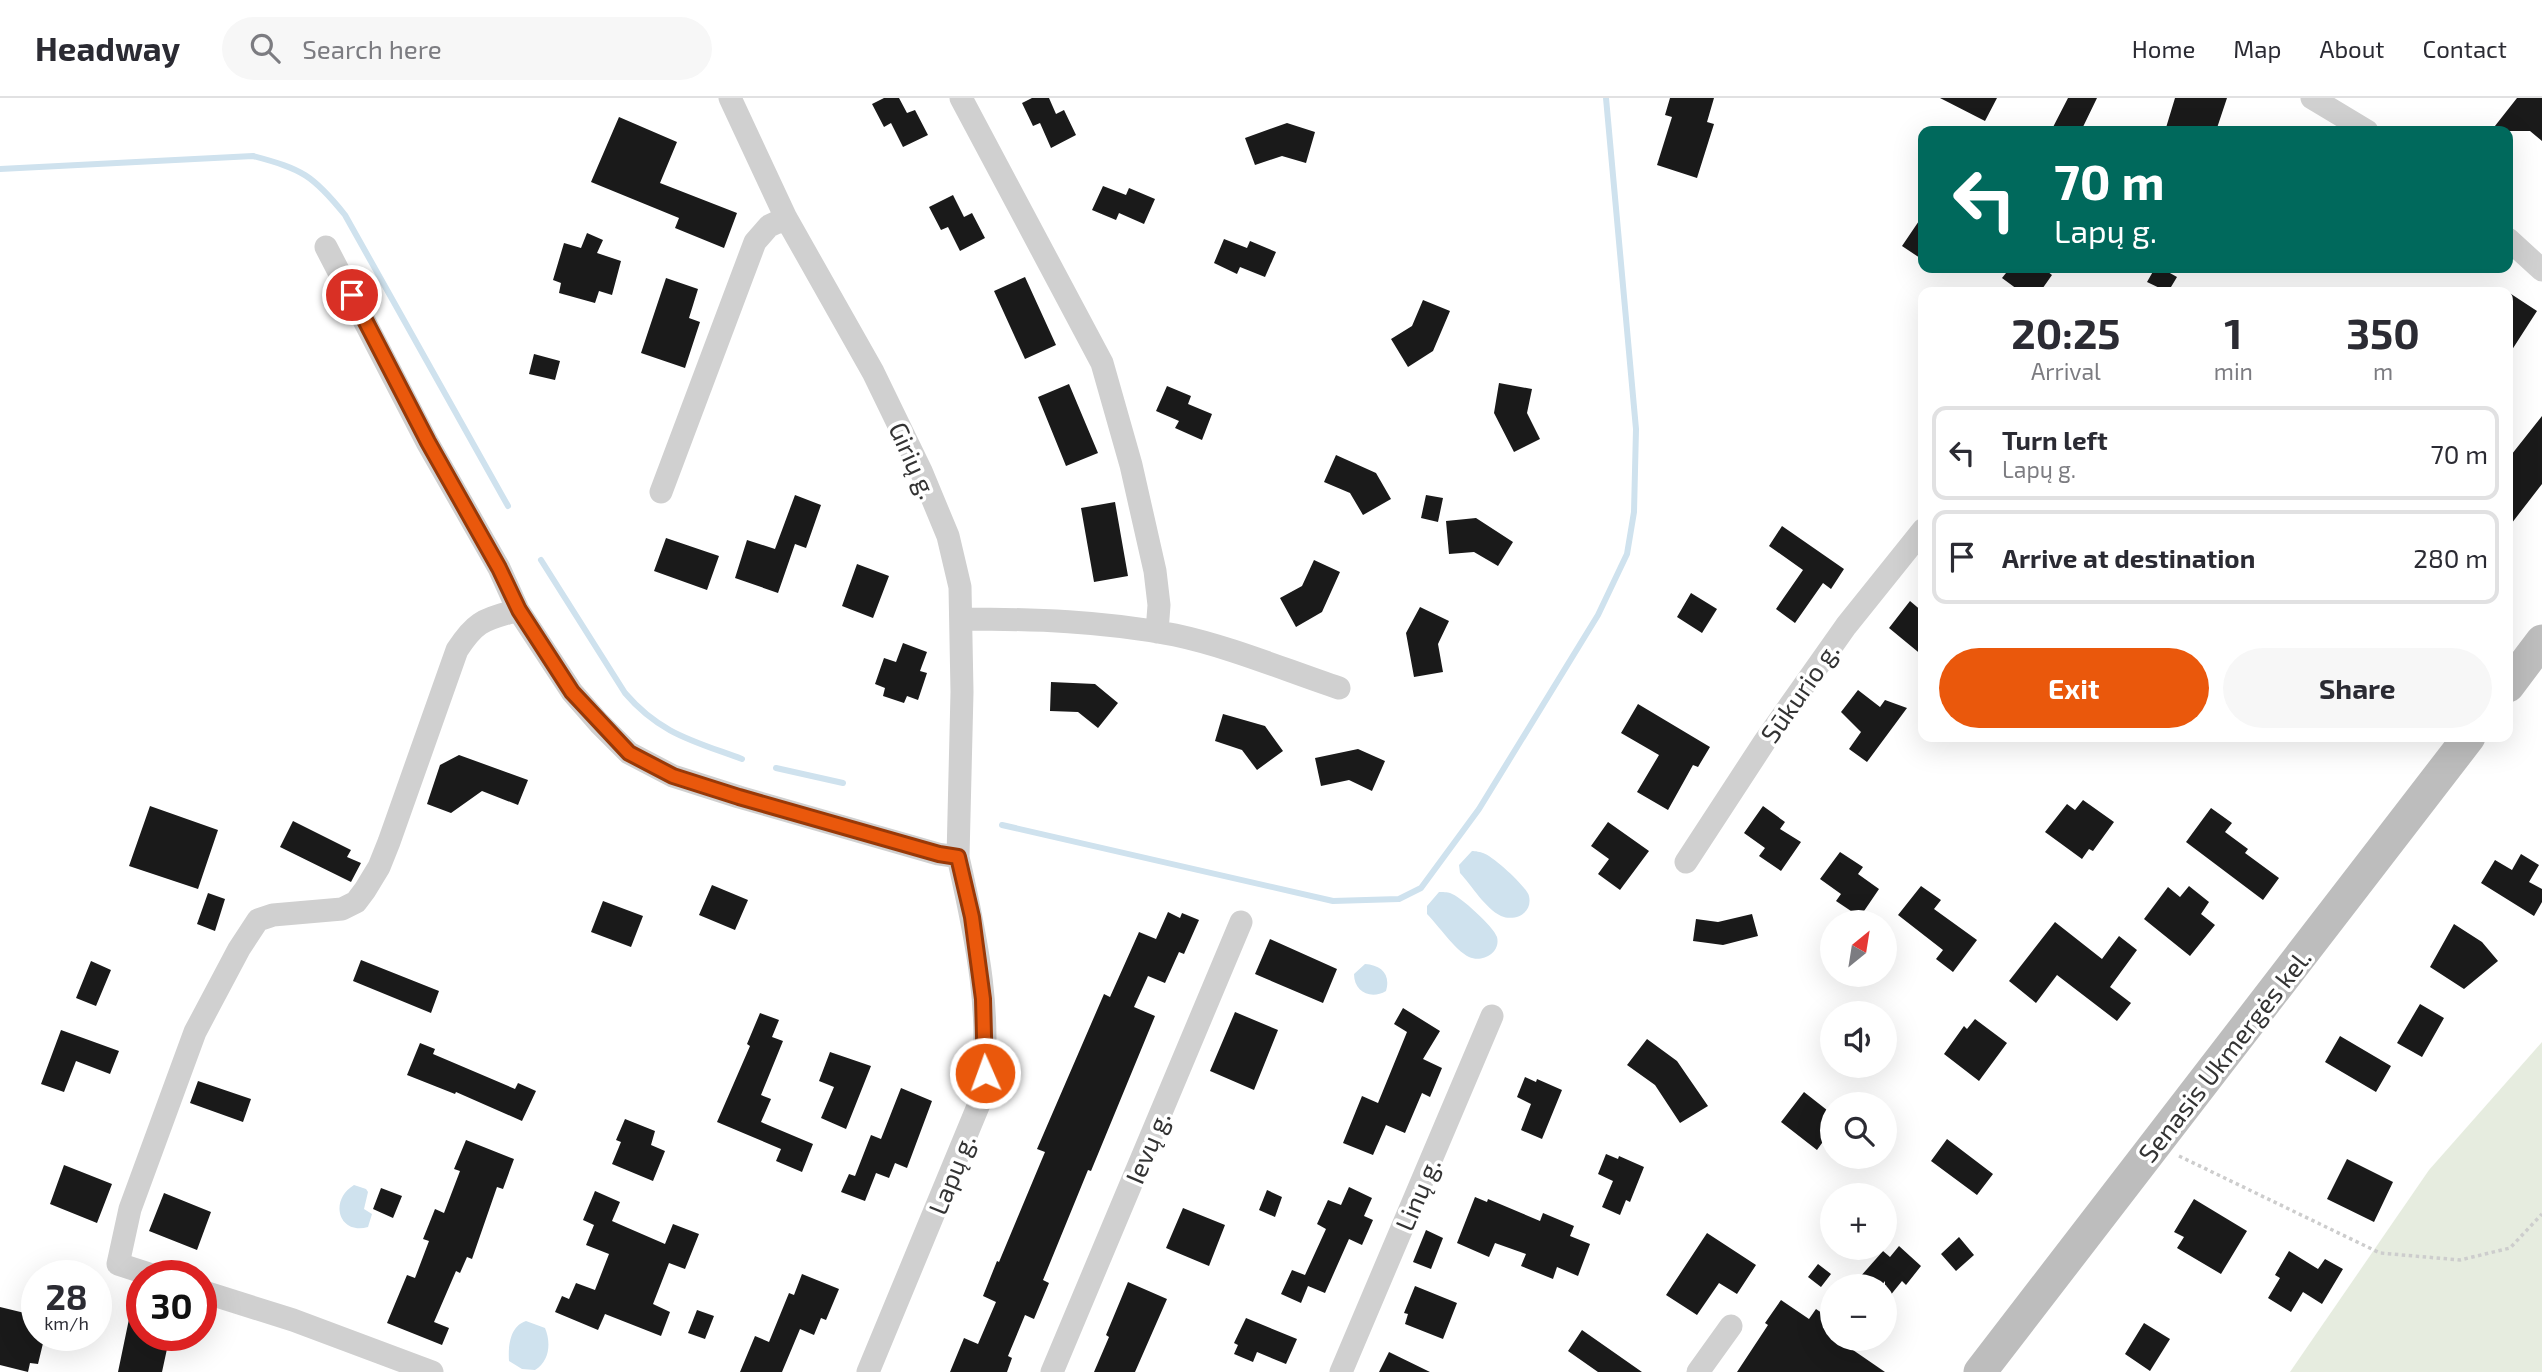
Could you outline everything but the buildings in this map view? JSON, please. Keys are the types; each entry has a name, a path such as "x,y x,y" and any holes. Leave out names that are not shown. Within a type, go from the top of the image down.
{"main road":[{"path":"2513,679 2542,641"},
{"name":"Senasis Ukmergės kel.","path":"1980,1372 2461,742"}],"street":[{"name":"Girių g.","path":"730,98 786,218 873,372 921,471 948,536 960,587 961,619 958,857"},
{"path":"961,98 1102,363 1131,464 1155,571 1159,606 1157,632"},
{"path":"2312,98 2359,126"},
{"path":"661,492 755,242 769,226 786,218"},
{"path":"2513,244 2542,270"},
{"path":"326,247 519,610 572,692 629,753 673,776 739,797 939,854 958,857"},
{"name":"Sūkurio g.","path":"1686,862 1765,741 1846,626 1918,536"},
{"path":"126,1267 118,1264 130,1209 195,1032 248,932 258,920 273,915 342,909 356,902 379,867 457,650 468,633 481,621 519,610"},
{"path":"961,619 1069,622 1157,632 1223,648 1339,688"},
{"name":"Lapų g.","path":"868,1372 974,1117 985,1073 983,999 972,917 958,857"},
{"name":"Ievų g.","path":"1052,1372 1241,922"},
{"name":"Linų g.","path":"1341,1372 1492,1016"},
{"path":"217,1295 293,1320 432,1372"},
{"path":"1698,1372 1731,1326"}],"path":[{"path":"2155,1144 2380,1253 2460,1260 2510,1248 2542,1214"}],"shaded area":[{"path":"2542,1042 2542,1372 2290,1372 2429,1170"}],"water":[{"path":"1472,851 1488,855 1509,872 1527,892 1530,902 1522,915 1506,918 1495,912 1460,873 1459,865"},
{"path":"1439,892 1455,895 1490,926 1497,937 1493,952 1485,958 1474,959 1452,943 1427,914 1427,906"},
{"path":"1365,964 1380,968 1386,975 1386,991 1375,995 1360,990 1354,974"},
{"path":"354,1185 368,1192 364,1209 372,1214 368,1227 350,1226 340,1215 341,1199"},
{"path":"526,1321 545,1328 548,1339 544,1362 535,1370 522,1369 509,1361 513,1332"}],"waterway":[{"path":"1002,825 1333,901 1399,899 1421,888 1479,809 1598,615 1627,554 1634,512 1636,429 1606,98"},
{"path":"0,169 253,156 284,165 305,175 315,182 345,215 508,506"},
{"path":"541,560 625,693 638,707 679,735 742,759"},
{"path":"776,768 843,783"}],"route":[{"path":"352,295 519,610 572,692 629,753 673,776 739,797 939,854 958,857 972,917 983,999 985,1073"}]}
